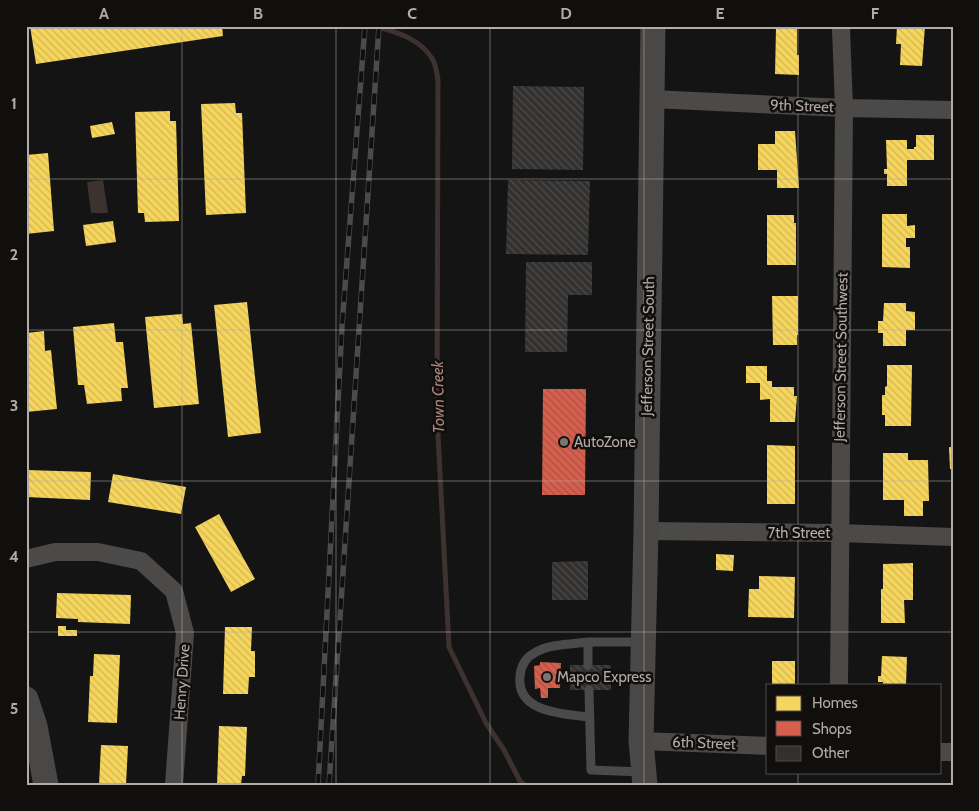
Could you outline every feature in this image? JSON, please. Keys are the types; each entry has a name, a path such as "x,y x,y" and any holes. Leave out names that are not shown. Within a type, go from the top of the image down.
{"main road":[{"name":"Jefferson Street South","path":"644,778 641,741 653,26"},
{"path":"26,699 46,785"}],"street":[{"name":"Jefferson Street Southwest","path":"839,684 844,108 841,29"},
{"name":"9th Street","path":"652,100 844,108 953,110"},
{"name":"7th Street","path":"646,531 840,533 953,537"},
{"name":"Henry Drive","path":"26,559 55,552 98,552 142,562 174,591 185,633 174,785"},
{"name":"6th Street","path":"641,741 766,746"}],"lane":[{"path":"590,717 569,715 536,707 527,701 521,689 520,679 522,667 527,658 537,651 588,642 643,642"},
{"path":"588,642 588,665"},
{"path":"589,690 592,770 644,778"}],"shaded area":[{"path":"103,180 108,213 91,213 87,182"}],"building: Homes":[{"path":"30,26 222,26 223,36 36,64"},
{"path":"897,26 925,26 922,66 900,65 901,44 896,44"},
{"path":"776,28 797,29 799,75 775,74"},
{"path":"235,103 236,113 242,113 246,213 206,215 201,104"},
{"path":"170,111 170,121 176,121 179,221 145,222 144,213 138,213 135,112"},
{"path":"112,122 115,134 92,138 90,126"},
{"path":"775,131 795,131 799,188 777,188 777,170 758,170 758,144 775,144"},
{"path":"916,135 934,135 934,160 907,160 907,186 887,186 887,174 884,174 884,169 887,169 886,140 907,140 907,149 914,149 916,147"},
{"path":"48,153 54,231 26,234 26,155"},
{"path":"882,214 907,214 907,226 915,225 915,238 906,238 906,247 910,247 910,268 882,267"},
{"path":"767,215 794,215 794,223 796,223 796,265 767,265"},
{"path":"113,221 116,242 86,246 83,225"},
{"path":"772,296 798,296 797,345 773,345"},
{"path":"247,302 261,433 228,437 214,305"},
{"path":"884,303 906,303 906,311 915,312 915,330 906,330 906,346 883,346 883,333 878,333 878,321 883,321"},
{"path":"182,314 183,324 191,323 199,404 154,408 145,317"},
{"path":"114,323 116,342 123,342 128,388 121,388 122,401 87,404 84,385 78,385 73,327"},
{"path":"44,331 45,351 51,350 57,409 26,412 26,333"},
{"path":"887,365 912,365 911,426 885,426 885,415 882,415 882,395 885,395 885,387 887,386"},
{"path":"746,366 767,366 767,381 772,381 772,387 794,387 794,396 797,396 795,422 770,422 770,399 760,400 760,383 746,383"},
{"path":"767,445 795,446 795,504 767,504"},
{"path":"949,447 953,447 953,469 950,469"},
{"path":"883,453 908,453 908,460 928,460 929,501 923,501 923,516 904,516 904,500 883,500"},
{"path":"26,470 91,472 90,500 26,497"},
{"path":"113,474 186,487 181,514 108,502"},
{"path":"219,514 255,579 231,592 195,527"},
{"path":"716,554 734,555 733,571 716,570"},
{"path":"913,563 913,600 904,600 905,623 881,623 883,564"},
{"path":"759,576 795,577 794,618 748,617 749,589 759,589"},
{"path":"57,593 131,595 130,624 78,622 78,619 56,618"},
{"path":"58,626 66,626 66,630 77,630 77,636 58,636"},
{"path":"225,627 252,627 251,651 255,651 255,677 249,677 248,694 223,694"},
{"path":"94,654 120,655 117,723 88,722 90,676 93,676"},
{"path":"882,656 907,657 906,684 883,684 883,682 878,682 878,676 881,676"},
{"path":"772,661 795,661 795,684 772,684"},
{"path":"219,726 247,727 245,776 242,776 241,785 217,785"},
{"path":"101,745 128,746 126,785 99,785"}],"building: Shops":[{"name":"AutoZone","path":"543,389 586,389 585,495 542,495"},
{"name":"Mapco Express","path":"540,662 561,663 560,688 548,688 548,698 541,698 540,688 535,689 534,666 540,665"}],"building: Other":[{"path":"513,86 584,87 583,170 512,169"},
{"path":"508,180 590,181 588,255 506,254"},
{"path":"526,262 592,262 592,295 568,295 567,352 525,352"},
{"path":"588,561 588,600 552,600 552,562"},
{"path":"570,665 611,665 611,690 570,690"}],"waterway":[{"name":"Town Creek","path":"375,26 408,37 422,47 433,60 437,73 437,415 449,647 486,723 504,750 520,781 525,785"}],"railway":[{"path":"318,785 342,326 365,26"},
{"path":"329,785 379,26"}],"place":[{"name":"AutoZone","path":"564,442"},
{"name":"Mapco Express","path":"547,677"}]}
